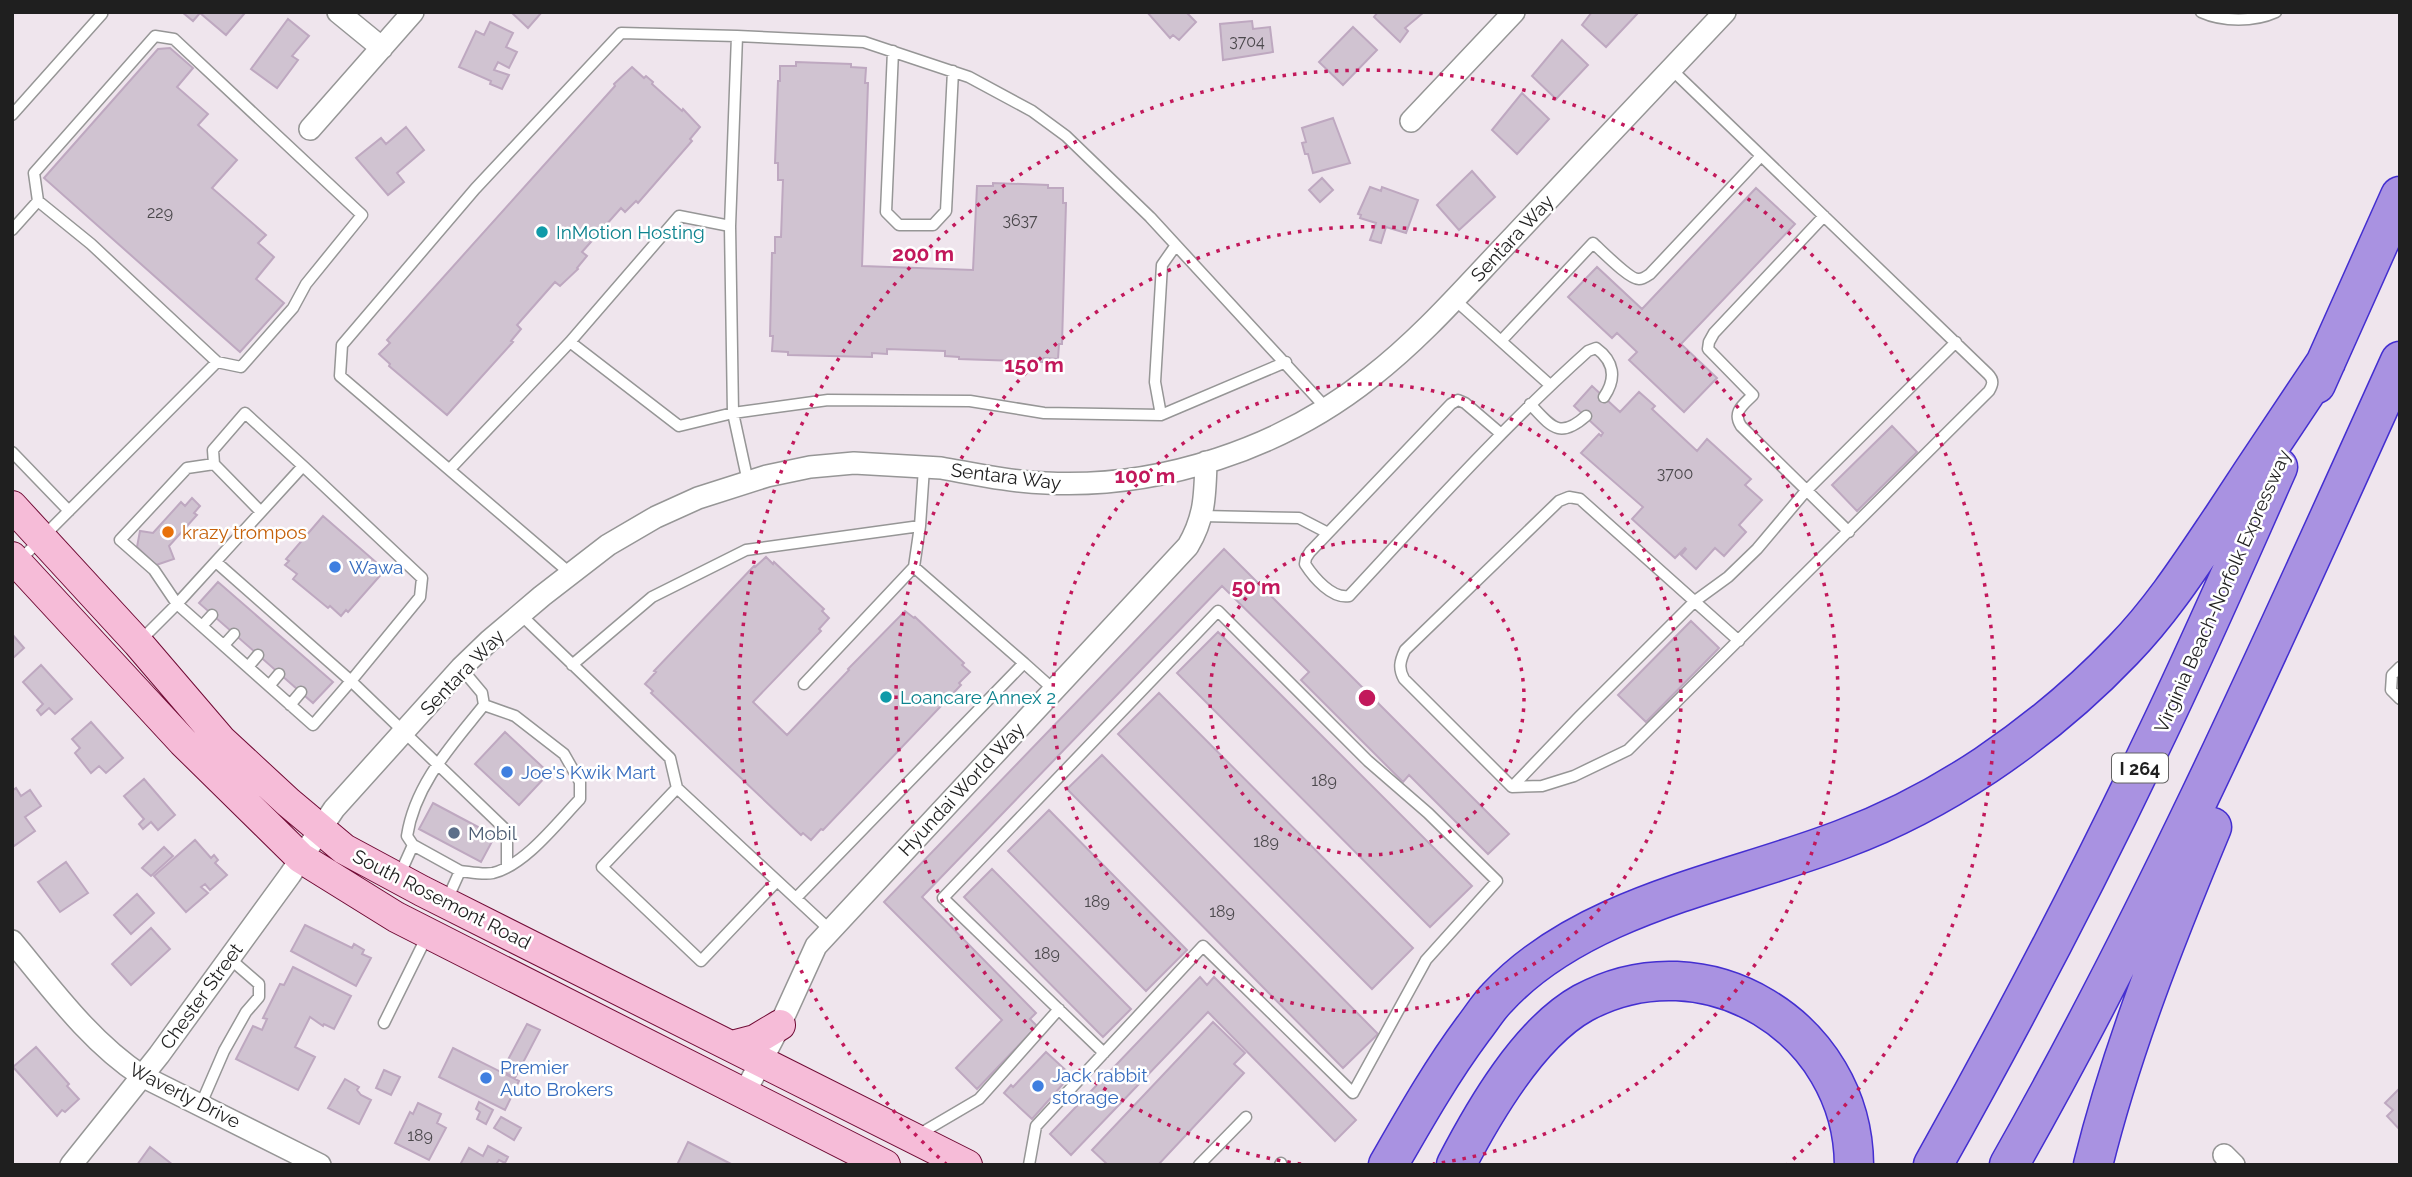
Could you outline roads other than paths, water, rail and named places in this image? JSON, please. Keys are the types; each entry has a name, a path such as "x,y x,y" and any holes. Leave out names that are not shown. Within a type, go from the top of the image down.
{"highway":[{"name":"Virginia Beach-Norfolk Expressway","path":"1933,1165 2049,952 2153,742 2400,196"},
{"path":"2009,1165 2122,955 2185,829 2400,361"},
{"path":"1388,1165 1422,1104 1496,999 1526,971 1559,947 1624,915 1841,840 1885,822 1937,796 1987,765 2077,694 2125,648 2165,600 2326,362"},
{"path":"2093,1165 2124,1057 2161,949 2214,821 2295,593"},
{"path":"1456,1165 1491,1104 1521,1061 1540,1037 1562,1017 1609,991 1642,982 1670,980 1710,985 1747,998 1790,1025 1811,1045 1827,1069 1840,1097 1848,1122 1854,1165"}],"main road":[{"name":"South Rosemont Road","path":"12,506 138,643 221,740 344,849 967,1165"},
{"name":"South Rosemont Road","path":"15,560 183,742 301,858 396,917 885,1165"},
{"path":"732,1046 755,1040 780,1025"}],"street":[{"path":"338,12 382,48"},
{"path":"310,129 413,12"},
{"path":"1411,121 1514,12"},
{"name":"Sentara Way","path":"301,858 334,809 461,668 520,614 607,545 656,517 698,498 767,475 854,463 941,468 1043,483 1078,484 1133,478 1206,462 1276,435 1328,409 1402,351 1454,299 1725,12"},
{"name":"Hyundai World Way","path":"744,1094 780,1025 816,946 1188,546 1202,516 1206,462"},
{"name":"Chester Street","path":"71,1165 142,1076 301,858"},
{"name":"Waverly Drive","path":"12,941 86,1027 124,1064 142,1076 320,1165"}],"lane":[{"path":"12,115 102,15 101,12"},
{"path":"2201,12 2215,19 2263,18 2276,12"},
{"path":"571,574 340,376 342,345 475,189 621,33 864,42 969,77 1032,111 1066,136 1176,245 1328,409"},
{"path":"155,36 174,39 362,215 306,284 293,309 240,367 217,362 91,244 38,201 34,173 155,36"},
{"path":"737,36 730,226 733,413 748,482"},
{"path":"893,51 886,212 899,225 933,225 946,211 953,71"},
{"path":"1671,69 1956,342 1992,378 1993,384 1849,532 1628,750 1574,776 1542,786 1512,787 1400,672 1400,661 1405,650 1559,501 1569,497 1580,499 1738,641"},
{"path":"1501,341 1593,243 1628,274 1642,279 1761,156"},
{"path":"12,230 38,201"},
{"path":"450,469 570,342 679,216 730,226"},
{"path":"1824,216 1709,342 1708,349 1753,395 1737,411 1741,426 1805,492 1849,532"},
{"path":"1161,415 1155,382 1162,265 1176,245"},
{"path":"1454,299 1550,385"},
{"path":"570,342 679,426 733,413 828,400 957,400 1044,413 1161,415 1286,362"},
{"path":"1512,787 1695,601 1728,577 1757,549 1805,492 1956,342"},
{"path":"1500,433 1465,403 1458,400 1451,404 1328,533 1306,558 1305,564 1335,595 1349,596 1500,433 1588,351 1596,348 1603,353 1613,369 1611,386 1604,397"},
{"path":"15,560 69,512 217,362"},
{"path":"1530,404 1548,423 1562,429 1572,428 1586,416"},
{"path":"214,464 187,468 120,540 127,549 154,570 177,604 313,725 420,597 422,578 245,413 213,450 214,464 261,512"},
{"path":"12,452 69,512"},
{"path":"138,643 303,466"},
{"path":"804,684 914,567 924,468"},
{"path":"1202,516 1299,518 1328,533"},
{"path":"572,665 652,597 746,550 920,526"},
{"path":"215,562 351,681 507,831 507,867"},
{"path":"914,567 1053,689"},
{"path":"231,593 240,584"},
{"path":"252,612 261,602"},
{"path":"1029,1165 1036,1126 1104,1053 1203,946 1353,1093 1426,960 1497,881 1428,813 1368,761 1218,611 943,898 1104,1053"},
{"path":"520,614 670,758 677,788 830,930"},
{"path":"202,626 212,615"},
{"path":"276,633 285,623"},
{"path":"223,645 234,634"},
{"path":"298,652 307,642"},
{"path":"248,667 258,655"},
{"path":"319,671 328,661"},
{"path":"796,898 1024,663"},
{"path":"2400,667 2392,675 2391,690 2400,699"},
{"path":"461,668 482,693 484,705 424,785 410,820 407,836 413,845 460,871 491,873 507,867 535,847 580,799 580,782 564,754 515,716 484,705"},
{"path":"269,686 279,674"},
{"path":"290,705 301,692"},
{"path":"677,788 603,867 701,961 777,881"},
{"path":"398,877 413,845"},
{"path":"446,903 460,871"},
{"path":"384,1023 429,934"},
{"path":"201,1104 224,1051 246,1012 259,997 259,984 229,958"},
{"path":"914,1138 979,1099 1059,1009"},
{"path":"1199,1165 1245,1116"}],"place":[{"name":"InMotion Hosting","path":"542,232"},
{"name":"krazy trompos","path":"168,532"},
{"name":"Wawa","path":"335,567"},
{"name":"Loancare Annex 2","path":"886,697"},
{"name":"Joe's Kwik Mart","path":"507,772"},
{"name":"Mobil","path":"454,833"},
{"name":"Premier Auto Brokers","path":"486,1078"},
{"name":"Jack rabbit storage","path":"1038,1086"}]}
